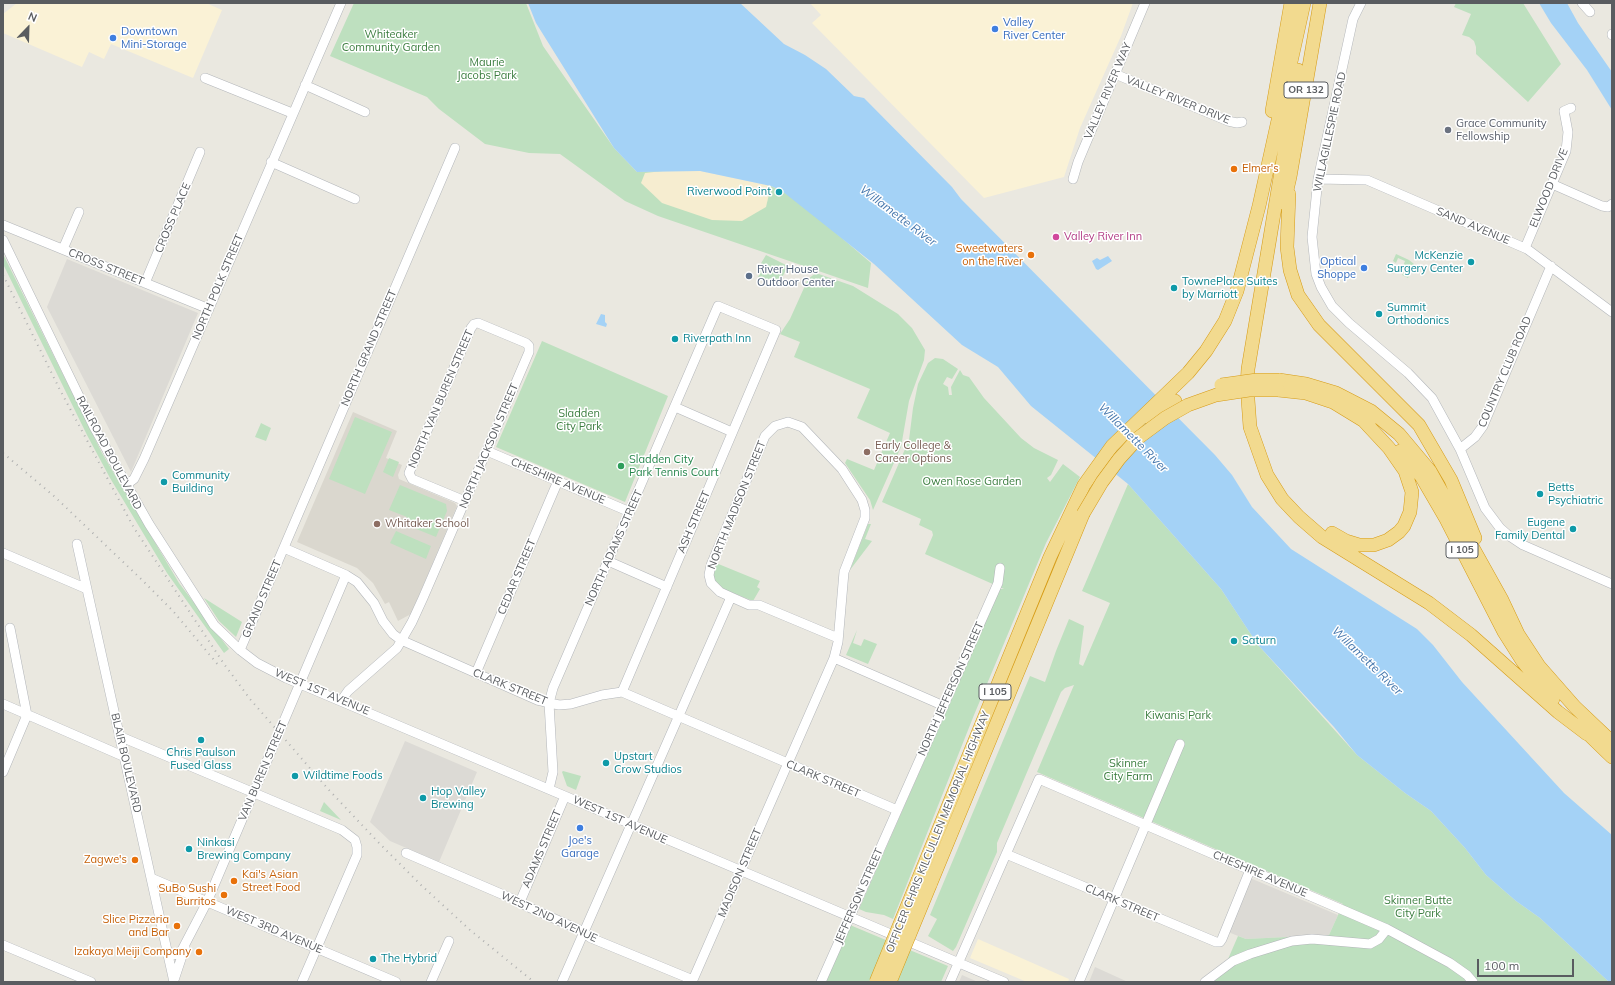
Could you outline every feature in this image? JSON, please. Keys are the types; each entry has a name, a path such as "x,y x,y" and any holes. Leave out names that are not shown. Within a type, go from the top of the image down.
{"highway":[{"path":"1249,240 1291,3"},
{"path":"1079,510 1084,485 1112,446 1188,373 1206,351 1225,321 1237,291 1259,206 1305,3"},
{"path":"1305,3 1300,53 1248,369 1248,414 1254,442 1267,475 1282,498 1299,517 1322,536 1429,603 1471,635 1558,712 1587,734"},
{"name":"OR 132","path":"1290,177 1320,3"},
{"path":"1290,177 1279,222 1256,365 1254,396 1261,440 1276,475 1291,498 1309,516 1327,530 1346,541 1367,545 1388,540 1404,526 1412,505 1412,492 1407,476 1401,465 1389,448 1362,419"},
{"path":"1290,177 1286,224 1287,247 1290,270 1298,295 1319,325 1419,425 1452,480 1502,600"},
{"name":"I 105","path":"1079,510 1114,451 1142,425 1176,402 1199,392 1231,383 1258,380 1333,402 1362,419 1392,441 1421,476 1446,519 1504,632 1542,687 1587,734 1612,757"},
{"name":"I 105","path":"1279,385 1306,384 1336,393 1371,411 1399,434 1430,471 1502,600 1518,634 1539,666 1575,707 1612,742"},
{"name":"OFFICER CHRIS KILCULLEN MEMORIAL HIGHWAY","path":"890,982 1071,540 1079,510"},
{"name":"OFFICER CHRIS KILCULLEN MEMORIAL HIGHWAY","path":"876,982 1050,557 1079,510"}],"street":[{"name":"NORTH POLK STREET","path":"126,485 134,479 144,459 292,113 341,3"},
{"name":"VALLEY RIVER WAY","path":"1073,179 1078,162 1145,3"},
{"name":"WILLAGILLESPIE ROAD","path":"1361,3 1353,19 1318,179 1312,237 1316,274 1321,287 1332,306 1349,323 1408,374 1432,398 1460,449"},
{"path":"1582,3 1590,12"},
{"name":"VALLEY RIVER DRIVE","path":"1115,74 1228,121 1242,122"},
{"path":"205,78 292,113"},
{"path":"305,85 365,112"},
{"name":"ELWOOD DRIVE","path":"1525,248 1564,157 1568,141 1568,124 1564,111 1571,108"},
{"name":"NORTH GRAND STREET","path":"284,548 455,148"},
{"name":"CROSS PLACE","path":"145,283 200,152"},
{"path":"271,162 355,199"},
{"name":"SAND AVENUE","path":"1318,179 1367,180 1525,248 1612,312"},
{"path":"1552,184 1602,206 1612,204"},
{"path":"63,249 79,212"},
{"name":"CROSS STREET","path":"3,225 209,309"},
{"name":"RAILROAD BOULEVARD","path":"3,240 80,399 126,485 168,556 202,608 214,625 240,650"},
{"name":"COUNTRY CLUB ROAD","path":"1460,449 1475,437 1483,426 1551,266"},
{"name":"NORTH ADAMS STREET","path":"549,703 553,688 718,306 776,330"},
{"name":"NORTH JACKSON STREET","path":"341,701 348,691 397,648 414,620 530,348 519,340 478,324 474,324"},
{"name":"NORTH VAN BUREN STREET","path":"465,501 412,478 409,475 409,471 474,324"},
{"name":"ASH STREET","path":"622,692 776,330"},
{"path":"675,407 732,432"},
{"name":"NORTH MADISON STREET","path":"730,597 720,592 711,582 709,575 711,564 765,436 772,429 781,424 788,422 796,424 802,427 842,469 858,493 865,510 863,525 844,572 838,638 834,658 788,764"},
{"path":"1460,449 1485,508 1495,522 1508,535 1524,545 1612,584"},
{"name":"CHESHIRE AVENUE","path":"487,450 630,512"},
{"name":"CEDAR STREET","path":"476,673 558,481"},
{"name":"BLAIR BOULEVARD","path":"77,544 174,982"},
{"name":"CLARK STREET","path":"284,548 346,575 357,582 366,592 383,621 393,634 401,640 536,700 549,703 571,704 602,695 622,692 897,810"},
{"name":"GRAND STREET","path":"240,650 284,548"},
{"path":"3,553 86,589"},
{"path":"608,561 667,587"},
{"name":"NORTH JEFFERSON STREET","path":"897,810 998,584 1000,568"},
{"name":"VAN BUREN STREET","path":"174,982 185,946 207,902 346,575"},
{"path":"562,982 730,597 749,605 760,605 838,638"},
{"path":"3,772 27,715 10,628"},
{"name":"WEST 1ST AVENUE","path":"240,650 263,666 299,684 632,824 740,872 1004,982"},
{"path":"834,658 944,706"},
{"path":"549,703 553,772 549,789"},
{"path":"3,704 125,757"},
{"path":"119,736 342,830 355,840 358,847 356,855 302,982"},
{"path":"1079,982 1180,744"},
{"name":"MADISON STREET","path":"692,981 788,764"},
{"name":"CHESHIRE AVENUE","path":"1006,854 1039,779 1387,930 1450,963 1474,982"},
{"name":"ADAMS STREET","path":"520,902 565,796"},
{"name":"JEFFERSON STREET","path":"821,982 897,810"},
{"name":"WEST 2ND AVENUE","path":"406,853 520,902 528,908 592,938 692,981"},
{"path":"950,982 1006,854"},
{"name":"CLARK STREET","path":"1006,854 1216,942 1220,942 1222,939 1250,870"},
{"name":"WEST 3RD AVENUE","path":"151,878 396,982"},
{"path":"1205,982 1233,961 1292,941 1312,939 1370,944 1379,939 1387,930"},
{"path":"431,982 449,941"},
{"path":"3,944 92,982"},
{"path":"168,956 178,954 185,946"}],"shaded area":[{"name":"Downtown Mini-Storage","path":"17,3 206,3 222,10 193,78 111,44 104,59 89,52 82,67 3,33 3,14"},
{"name":"Valley River Center","path":"810,3 1133,3 1121,36 1080,128 1064,177 984,198 812,23 821,15"},
{"path":"67,259 198,313 131,472 47,307"},
{"name":"Whitaker School","path":"353,412 397,431 386,458 402,465 398,475 399,479 455,503 457,506 411,614 398,621 389,602 385,604 373,583 357,568 297,542"},
{"path":"405,741 477,772 439,862 390,841 370,822"},
{"path":"1250,878 1338,915 1329,935 1246,939 1228,932"},
{"path":"978,939 1069,979 1068,982 1027,982 970,958"},
{"path":"1095,967 1128,982 1089,982"},
{"path":"962,975 978,982 959,982"}],"green space":[{"name":"Maurie Jacobs Park","path":"354,3 526,3 543,46 614,148 637,172 663,171 771,186 794,197 871,263 868,288 658,216 625,201 560,154 529,153 485,144 439,109 427,97 330,56"},
{"path":"1456,3 1523,3 1561,64 1528,102 1476,54 1474,41 1469,37 1462,35 1471,14 1454,7"},
{"path":"3,254 102,453 179,583 229,649 224,653 167,573 110,478 87,435 3,264"},
{"path":"1396,254 1414,264 1408,278 1402,275 1405,270 1402,269 1405,261 1398,258 1396,263 1393,261"},
{"path":"766,255 788,266 777,287 758,277 761,272 757,270"},
{"path":"816,273 853,286 898,314 912,328 925,350 924,360 909,401 901,447 873,510 870,500 845,463 847,459 874,470 890,433 857,418 870,389 794,357 800,342 780,334 790,319 808,279"},
{"name":"Sladden City Park","path":"542,341 668,396 625,502 496,447"},
{"name":"Owen Rose Garden","path":"935,358 943,359 958,369 952,379 947,377 943,384 948,387 949,395 952,395 951,387 960,370 963,375 969,377 984,398 1021,438 1034,448 1058,460 1051,475 1047,478 1050,482 1063,464 1080,477 1046,543 974,715 893,919 884,915 866,912 859,909 1000,589 1004,589 925,554 933,535 932,531 919,525 921,519 882,502 909,440 918,384 928,363"},
{"path":"355,417 392,432 365,494 329,479"},
{"path":"261,423 271,428 266,441 255,437"},
{"path":"389,458 399,462 393,477 383,472"},
{"path":"1128,484 1221,589 1258,645 1357,755 1405,793 1431,811 1465,848 1486,875 1516,901 1540,918 1609,982 1211,982 1222,973 1238,936 1246,939 1329,935 1343,904 1037,772 1074,685 1065,688 1061,692 997,843 997,852 956,947 953,951 928,936 937,919 930,915 1030,676 1045,682 1069,619 1084,626 1079,664 1083,666 1110,603 1082,591"},
{"path":"400,485 446,504 447,511 436,537 404,524 407,517 389,510"},
{"path":"868,524 871,524 865,539 872,541 850,570"},
{"path":"396,531 431,546 426,559 390,543"},
{"path":"716,563 760,581 757,587 760,589 753,601 723,589 715,582 713,574"},
{"path":"204,598 242,622 236,637 219,621"},
{"path":"857,630 853,643 861,646 864,639 877,644 868,664 846,655"},
{"path":"562,772 581,776 576,790 567,786"},
{"path":"324,802 341,820 320,811"},
{"path":"850,925 948,966 941,982 825,982"}],"sand":[{"path":"663,171 700,171 771,186 766,207 742,221 712,220 662,203 641,183 645,173"}],"water":[{"name":"Willamette River","path":"528,3 740,3 784,44 805,55 826,69 854,96 864,98 952,187 961,199 1215,455 1232,475 1252,507 1291,549 1417,629 1433,645 1462,682 1564,793 1612,835 1612,982 1609,982 1540,918 1516,901 1486,875 1465,848 1431,811 1405,793 1357,755 1334,727 1258,645 1221,589 1128,484 1031,406 998,367 962,345 874,264 782,191 771,186 700,171 637,172 614,148 536,23"},
{"path":"1539,3 1567,3 1578,23 1612,72 1612,110 1587,70 1551,23"},
{"path":"1108,256 1112,261 1098,270 1096,269 1092,261 1097,258 1100,260"},
{"path":"601,314 605,315 605,322 607,324 606,327 596,324"}],"railway":[{"path":"3,275 60,390 134,528 224,664 250,699 328,789 421,885 470,930 534,982"},
{"path":"3,453 55,497 141,579 173,611 219,666"}],"place":[{"name":"Valley River Center","path":"995,29"},
{"name":"Downtown Mini-Storage","path":"113,38"},
{"name":"Grace Community Fellowship","path":"1448,130"},
{"name":"Elmer's","path":"1234,169"},
{"name":"Riverwood Point","path":"779,192"},
{"name":"Valley River Inn","path":"1056,237"},
{"name":"Sweetwaters on the River","path":"1031,255"},
{"name":"McKenzie Surgery Center","path":"1471,262"},
{"name":"Optical Shoppe","path":"1364,268"},
{"name":"River House Outdoor Center","path":"749,276"},
{"name":"TownePlace Suites by Marriott","path":"1174,288"},
{"name":"Summit Orthodonics","path":"1379,314"},
{"name":"Riverpath Inn","path":"675,339"},
{"name":"Early College & Career Options","path":"867,452"},
{"name":"Sladden City Park Tennis Court","path":"621,466"},
{"name":"Community Building","path":"164,482"},
{"name":"Betts Psychiatric","path":"1540,494"},
{"name":"Whitaker School","path":"377,524"},
{"name":"Eugene Family Dental","path":"1573,529"},
{"name":"Saturn","path":"1234,641"},
{"name":"Chris Paulson Fused Glass","path":"201,740"},
{"name":"Upstart Crow Studios","path":"606,763"},
{"name":"Wildtime Foods","path":"295,776"},
{"name":"Hop Valley Brewing","path":"423,798"},
{"name":"Joe's Garage","path":"580,828"},
{"name":"Ninkasi Brewing Company","path":"189,849"},
{"name":"Zagwe's","path":"135,860"},
{"name":"Kai's Asian Street Food","path":"234,881"},
{"name":"SuBo Sushi Burritos","path":"224,895"},
{"name":"Slice Pizzeria and Bar","path":"177,926"},
{"name":"Izakaya Meiji Company","path":"199,952"},
{"name":"The Hybrid","path":"373,959"}],"park label":[{"name":"Whiteaker Community Garden","path":"391,41"},
{"name":"Kiwanis Park","path":"1178,716"},
{"name":"Skinner City Farm","path":"1128,770"},
{"name":"Skinner Butte City Park","path":"1418,907"}]}
